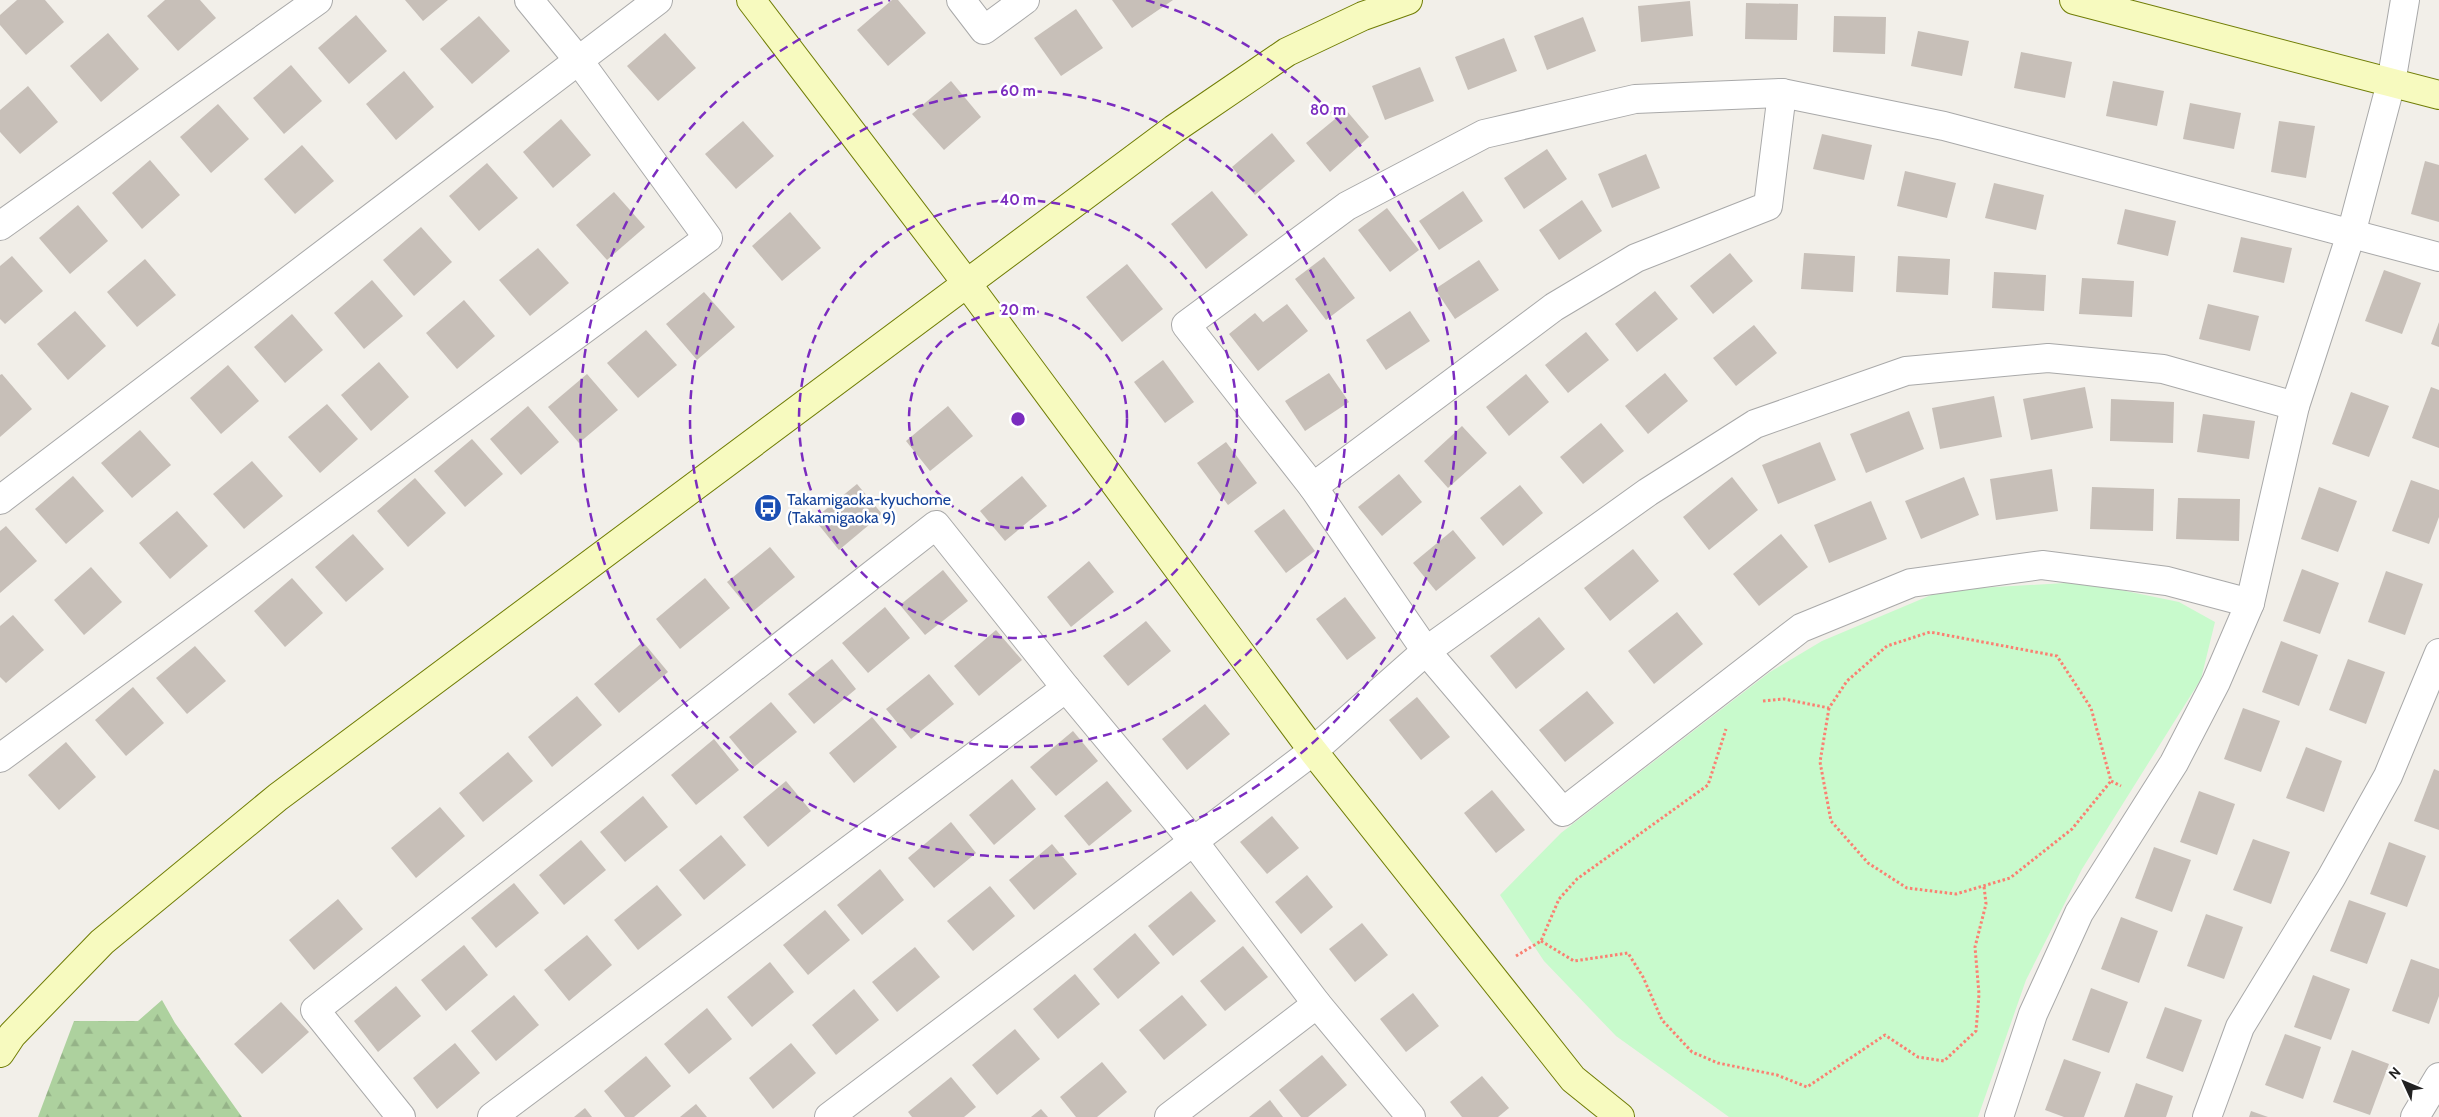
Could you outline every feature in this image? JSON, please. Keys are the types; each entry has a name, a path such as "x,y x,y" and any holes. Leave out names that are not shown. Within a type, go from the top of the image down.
{"street":[{"path":"0,226 318,0"},
{"path":"0,758 708,238 579,61 529,0"},
{"path":"0,500 658,0"},
{"path":"751,0 968,285 1313,751 1573,1079 1620,1117"},
{"path":"961,0 984,30 1025,0"},
{"path":"0,1053 12,1035 102,942 278,797 1174,130 1287,52 1362,16 1408,0"},
{"path":"2074,0 2439,96"},
{"path":"1999,1117 2033,1014 2079,913 2174,763 2216,682 2250,603 2295,406 2351,234 2391,83 2406,0"},
{"path":"1313,488 1554,307 1636,258 1768,206 1782,93"},
{"path":"2250,603 2167,581 2042,565 1911,583 1801,628 1563,812 1426,651 1313,488 1186,325 1347,206 1484,134 1635,99 1782,93 1944,126 2439,257"},
{"path":"830,1117 1313,751 1426,651 1648,492 1755,424 1906,371 2048,358 2163,369 2295,406"},
{"path":"401,1117 314,1010 936,525 1066,688 1194,842 1317,1004 1411,1117"},
{"path":"2207,1117 2240,1027 2331,878 2388,776 2439,653"},
{"path":"492,1117 1066,688"},
{"path":"1169,1117 1317,1004"},
{"path":"2414,1117 2439,1077"}],"path":[{"path":"1930,632 2057,656 2092,708 2110,781 2072,829 2010,878 1956,894 1907,888 1868,863 1831,821 1820,762 1829,708 1847,681 1887,646 1930,632"},
{"path":"1759,701 1784,699 1829,708"},
{"path":"1489,974 1541,941 1559,899 1577,880 1708,784 1723,734 1727,727"},
{"path":"2110,781 2150,800"},
{"path":"1541,941 1574,961 1628,953 1643,977 1662,1020 1692,1052 1718,1063 1777,1075 1807,1087 1885,1035 1918,1057 1944,1061 1976,1031 1979,994 1975,947 1986,904 1984,886"}],"green space":[{"path":"2082,582 2179,602 2215,622 2201,679 2082,869 2026,980 1978,1117 1729,1117 1616,1036 1544,961 1500,895 1561,833 1770,672 1822,641 1943,590"},
{"path":"162,1000 175,1023 242,1117 38,1117 74,1021 138,1021"}],"building":[{"path":"17,0 45,0 64,22 26,55 0,25 0,15"},
{"path":"165,0 200,0 216,18 178,51 147,16"},
{"path":"405,0 448,0 423,21"},
{"path":"892,0 898,0 926,33 888,66 857,30"},
{"path":"1112,0 1173,0 1132,28"},
{"path":"1690,1 1693,36 1641,42 1638,6"},
{"path":"1746,3 1798,4 1797,40 1745,39"},
{"path":"1076,9 1103,48 1061,76 1034,38"},
{"path":"356,15 387,51 349,84 318,48"},
{"path":"479,16 510,51 472,84 440,49"},
{"path":"1834,16 1886,17 1885,54 1833,52"},
{"path":"1583,17 1596,51 1547,70 1534,36"},
{"path":"1918,31 1969,41 1962,76 1911,66"},
{"path":"108,33 139,69 101,102 70,66"},
{"path":"665,33 696,68 658,101 627,66"},
{"path":"1504,38 1517,71 1468,90 1455,57"},
{"path":"2021,52 2072,62 2065,98 2014,88"},
{"path":"291,65 322,101 284,134 253,98"},
{"path":"1420,67 1434,101 1385,120 1372,86"},
{"path":"404,71 434,107 396,140 366,104"},
{"path":"951,81 981,117 944,150 912,114"},
{"path":"2113,81 2164,91 2157,126 2106,116"},
{"path":"28,86 58,122 20,154 0,132 0,110"},
{"path":"2190,103 2241,113 2234,149 2183,139"},
{"path":"218,104 249,139 211,173 180,137"},
{"path":"1346,110 1369,137 1330,172 1306,143"},
{"path":"561,119 591,155 553,188 523,152"},
{"path":"743,121 774,156 736,189 705,154"},
{"path":"2279,121 2315,126 2306,178 2271,172"},
{"path":"1272,133 1295,161 1255,195 1232,167"},
{"path":"1822,134 1872,145 1864,180 1813,169"},
{"path":"302,145 334,181 295,214 264,179"},
{"path":"1547,149 1567,179 1524,209 1504,178"},
{"path":"1646,154 1660,188 1612,208 1598,174"},
{"path":"150,160 180,195 142,229 112,193"},
{"path":"2425,161 2439,165 2439,222 2411,214"},
{"path":"487,163 518,198 479,231 449,196"},
{"path":"1905,171 1956,183 1947,218 1897,206"},
{"path":"1994,183 2044,195 2036,230 1985,218"},
{"path":"1212,191 1248,235 1206,269 1171,224"},
{"path":"1463,191 1483,221 1439,250 1419,221"},
{"path":"614,192 645,227 607,260 576,225"},
{"path":"1582,200 1602,231 1559,260 1539,230"},
{"path":"78,205 108,241 70,274 39,238"},
{"path":"1387,208 1419,250 1390,272 1358,230"},
{"path":"2125,209 2176,221 2168,256 2117,244"},
{"path":"790,212 821,248 782,281 752,246"},
{"path":"421,227 452,262 414,296 383,260"},
{"path":"2241,237 2292,248 2284,283 2233,272"},
{"path":"538,248 569,283 530,316 499,280"},
{"path":"1730,253 1753,281 1713,314 1690,286"},
{"path":"1804,253 1855,256 1853,292 1801,289"},
{"path":"12,256 43,291 5,324 0,319 0,266"},
{"path":"1898,256 1950,259 1948,295 1896,292"},
{"path":"1324,257 1355,298 1326,320 1295,279"},
{"path":"145,259 176,295 137,327 107,292"},
{"path":"1479,260 1499,290 1455,319 1435,289"},
{"path":"1127,264 1163,309 1122,342 1086,297"},
{"path":"2384,270 2421,283 2402,334 2365,321"},
{"path":"1994,272 2046,275 2044,311 1992,308"},
{"path":"2082,278 2134,281 2132,317 2079,314"},
{"path":"372,280 403,316 364,349 334,313"},
{"path":"1655,291 1678,319 1637,352 1615,324"},
{"path":"704,292 735,327 697,360 666,324"},
{"path":"464,300 495,336 457,369 426,333"},
{"path":"1287,304 1308,331 1258,371 1229,334 1255,313 1263,322"},
{"path":"2208,304 2259,316 2250,351 2199,339"},
{"path":"75,311 106,346 68,380 37,344"},
{"path":"1410,311 1430,341 1386,370 1366,340"},
{"path":"292,314 323,350 285,383 254,347"},
{"path":"2439,322 2439,347 2431,344"},
{"path":"1754,325 1777,353 1736,386 1713,358"},
{"path":"646,330 677,365 638,398 607,363"},
{"path":"1586,332 1609,360 1568,393 1545,365"},
{"path":"1163,360 1194,402 1165,423 1134,382"},
{"path":"379,362 409,397 371,431 341,395"},
{"path":"228,365 259,401 221,434 190,398"},
{"path":"1329,373 1349,402 1305,431 1285,401"},
{"path":"1665,373 1688,401 1648,434 1625,406"},
{"path":"2,374 32,409 0,437 0,375"},
{"path":"587,374 618,410 579,443 548,407"},
{"path":"1526,374 1549,402 1509,436 1486,407"},
{"path":"2085,387 2093,428 2031,440 2023,399"},
{"path":"2431,387 2439,390 2439,448 2412,438"},
{"path":"2351,392 2389,406 2369,457 2332,444"},
{"path":"1994,396 2002,437 1940,449 1932,408"},
{"path":"2111,399 2174,402 2173,443 2110,441"},
{"path":"327,404 358,439 320,473 288,437"},
{"path":"528,406 559,442 521,475 490,439"},
{"path":"948,406 973,436 930,471 906,441"},
{"path":"1909,411 1924,449 1866,473 1850,434"},
{"path":"2203,414 2255,421 2249,459 2197,452"},
{"path":"1601,423 1624,451 1583,484 1560,457"},
{"path":"1462,426 1487,453 1448,488 1424,461"},
{"path":"140,430 171,465 132,498 101,463"},
{"path":"472,439 503,474 465,507 434,471"},
{"path":"1226,442 1257,483 1228,505 1197,463"},
{"path":"1820,442 1836,480 1778,504 1762,465"},
{"path":"252,461 283,496 244,529 213,494"},
{"path":"2052,469 2058,511 1996,520 1990,479"},
{"path":"1399,474 1422,502 1382,536 1358,507"},
{"path":"73,476 104,511 66,544 35,509"},
{"path":"1022,476 1047,506 1005,541 980,511"},
{"path":"1732,477 1758,510 1709,550 1683,517"},
{"path":"1964,477 1979,515 1921,539 1905,501"},
{"path":"415,478 446,513 408,547 377,511"},
{"path":"2411,480 2439,490 2439,517 2429,544 2392,531"},
{"path":"857,484 882,514 839,550 814,519"},
{"path":"1520,485 1543,513 1503,546 1480,518"},
{"path":"2092,487 2154,489 2153,531 2090,529"},
{"path":"2319,487 2357,501 2338,552 2301,539"},
{"path":"2178,498 2240,499 2239,541 2176,539"},
{"path":"1871,501 1887,539 1829,563 1814,525"},
{"path":"1284,509 1315,551 1286,573 1254,531"},
{"path":"177,511 208,546 170,579 139,543"},
{"path":"6,526 37,561 0,593 0,531"},
{"path":"1453,530 1476,558 1436,591 1413,563"},
{"path":"353,534 384,569 346,602 315,567"},
{"path":"1781,534 1808,567 1759,606 1733,574"},
{"path":"770,547 795,577 752,612 727,582"},
{"path":"1633,549 1659,581 1610,621 1584,588"},
{"path":"1089,561 1114,592 1071,627 1047,597"},
{"path":"91,567 122,602 84,635 54,600"},
{"path":"2302,569 2339,583 2320,634 2283,621"},
{"path":"943,570 968,601 925,635 900,605"},
{"path":"2386,571 2423,584 2405,635 2368,622"},
{"path":"292,578 323,613 285,647 254,611"},
{"path":"705,578 730,608 680,649 656,619"},
{"path":"1345,597 1376,638 1347,660 1316,619"},
{"path":"885,607 910,638 868,673 842,643"},
{"path":"1677,612 1703,644 1654,684 1628,651"},
{"path":"13,615 44,650 6,683 0,677 0,626"},
{"path":"1539,617 1565,649 1516,689 1490,656"},
{"path":"1146,621 1171,651 1128,686 1103,656"},
{"path":"996,630 1022,660 979,696 954,666"},
{"path":"2281,641 2318,655 2299,706 2262,692"},
{"path":"643,642 668,672 619,713 594,684"},
{"path":"195,646 226,681 187,714 156,678"},
{"path":"832,659 856,689 814,724 788,694"},
{"path":"2348,659 2385,672 2366,724 2329,710"},
{"path":"929,674 954,704 911,739 886,709"},
{"path":"133,687 164,723 126,756 95,720"},
{"path":"1587,691 1614,723 1565,762 1539,730"},
{"path":"577,696 602,725 552,767 528,737"},
{"path":"1417,697 1450,737 1421,760 1389,720"},
{"path":"771,702 797,732 754,767 729,737"},
{"path":"1205,704 1230,734 1187,770 1162,739"},
{"path":"2243,708 2280,721 2261,772 2224,759"},
{"path":"872,717 897,747 854,783 829,753"},
{"path":"1073,731 1098,761 1056,796 1030,767"},
{"path":"714,739 739,770 696,805 671,775"},
{"path":"66,742 96,777 59,810 28,775"},
{"path":"2306,747 2342,761 2324,812 2286,798"},
{"path":"508,752 533,781 483,822 459,793"},
{"path":"2434,769 2439,771 2439,830 2414,821"},
{"path":"1012,779 1036,809 994,845 969,815"},
{"path":"786,781 811,811 768,847 743,817"},
{"path":"1107,781 1132,811 1089,846 1064,816"},
{"path":"1492,790 1525,830 1496,853 1464,813"},
{"path":"2199,791 2235,804 2217,855 2180,842"},
{"path":"643,796 668,827 625,862 600,832"},
{"path":"440,807 465,836 416,878 391,848"},
{"path":"1272,816 1299,848 1267,874 1240,842"},
{"path":"951,822 976,853 934,888 908,858"},
{"path":"721,835 746,865 704,900 679,870"},
{"path":"2253,839 2290,852 2271,904 2233,890"},
{"path":"581,840 606,870 564,905 539,875"},
{"path":"2389,842 2426,856 2407,907 2370,894"},
{"path":"1052,844 1077,874 1034,910 1009,880"},
{"path":"2154,847 2191,860 2172,912 2135,898"},
{"path":"880,869 904,900 862,935 837,905"},
{"path":"1307,875 1333,907 1301,934 1275,902"},
{"path":"514,883 539,913 496,948 471,918"},
{"path":"657,885 682,915 638,950 614,920"},
{"path":"990,886 1015,916 973,951 947,921"},
{"path":"1191,891 1216,921 1173,956 1148,926"},
{"path":"338,899 363,929 314,970 289,940"},
{"path":"2349,900 2386,913 2367,964 2330,951"},
{"path":"825,910 850,940 808,975 783,945"},
{"path":"2206,914 2243,927 2224,979 2187,966"},
{"path":"2121,917 2158,931 2139,983 2101,969"},
{"path":"1362,923 1388,955 1355,982 1329,949"},
{"path":"1135,933 1160,963 1118,999 1093,969"},
{"path":"587,935 612,965 569,1001 544,970"},
{"path":"464,945 488,975 446,1011 421,980"},
{"path":"1243,946 1268,977 1225,1011 1200,981"},
{"path":"915,947 940,977 897,1012 872,982"},
{"path":"2411,959 2439,969 2439,996 2429,1024 2392,1011"},
{"path":"770,962 794,992 752,1027 727,997"},
{"path":"1075,974 1100,1004 1058,1039 1033,1009"},
{"path":"2313,975 2350,989 2331,1040 2294,1027"},
{"path":"396,986 421,1016 378,1052 354,1021"},
{"path":"2091,988 2128,1002 2109,1053 2072,1040"},
{"path":"854,989 879,1020 836,1055 812,1025"},
{"path":"1413,993 1439,1026 1406,1052 1380,1019"},
{"path":"514,995 539,1025 496,1061 471,1031"},
{"path":"1182,995 1207,1025 1164,1060 1139,1030"},
{"path":"281,1002 309,1032 262,1074 234,1044"},
{"path":"2165,1007 2202,1020 2183,1072 2146,1058"},
{"path":"707,1008 732,1039 689,1074 664,1044"},
{"path":"1015,1029 1040,1059 997,1095 972,1065"},
{"path":"2285,1034 2321,1047 2303,1099 2265,1085"},
{"path":"455,1043 480,1073 437,1109 413,1078"},
{"path":"791,1043 816,1073 773,1109 749,1078"},
{"path":"2352,1050 2389,1064 2370,1115 2333,1102"},
{"path":"1322,1055 1347,1085 1308,1117 1301,1117 1279,1090"},
{"path":"646,1056 671,1086 634,1117 625,1117 604,1091"},
{"path":"2064,1059 2101,1072 2084,1117 2064,1117 2045,1110"},
{"path":"1102,1062 1127,1092 1097,1117 1076,1117 1060,1097"},
{"path":"1482,1076 1509,1108 1498,1117 1462,1117 1450,1102"},
{"path":"951,1077 976,1107 964,1117 912,1117 908,1112"},
{"path":"2136,1083 2173,1096 2166,1117 2124,1117"},
{"path":"1270,1100 1283,1117 1249,1117"},
{"path":"696,1104 707,1117 680,1117"},
{"path":"585,1108 592,1117 574,1117"},
{"path":"1041,1109 1048,1117 1031,1117"},
{"path":"2251,1111 2268,1117 2249,1117"}],"place":[{"name":"Takamigaoka-kyuchome (Takamigaoka 9)","path":"768,508"}]}
